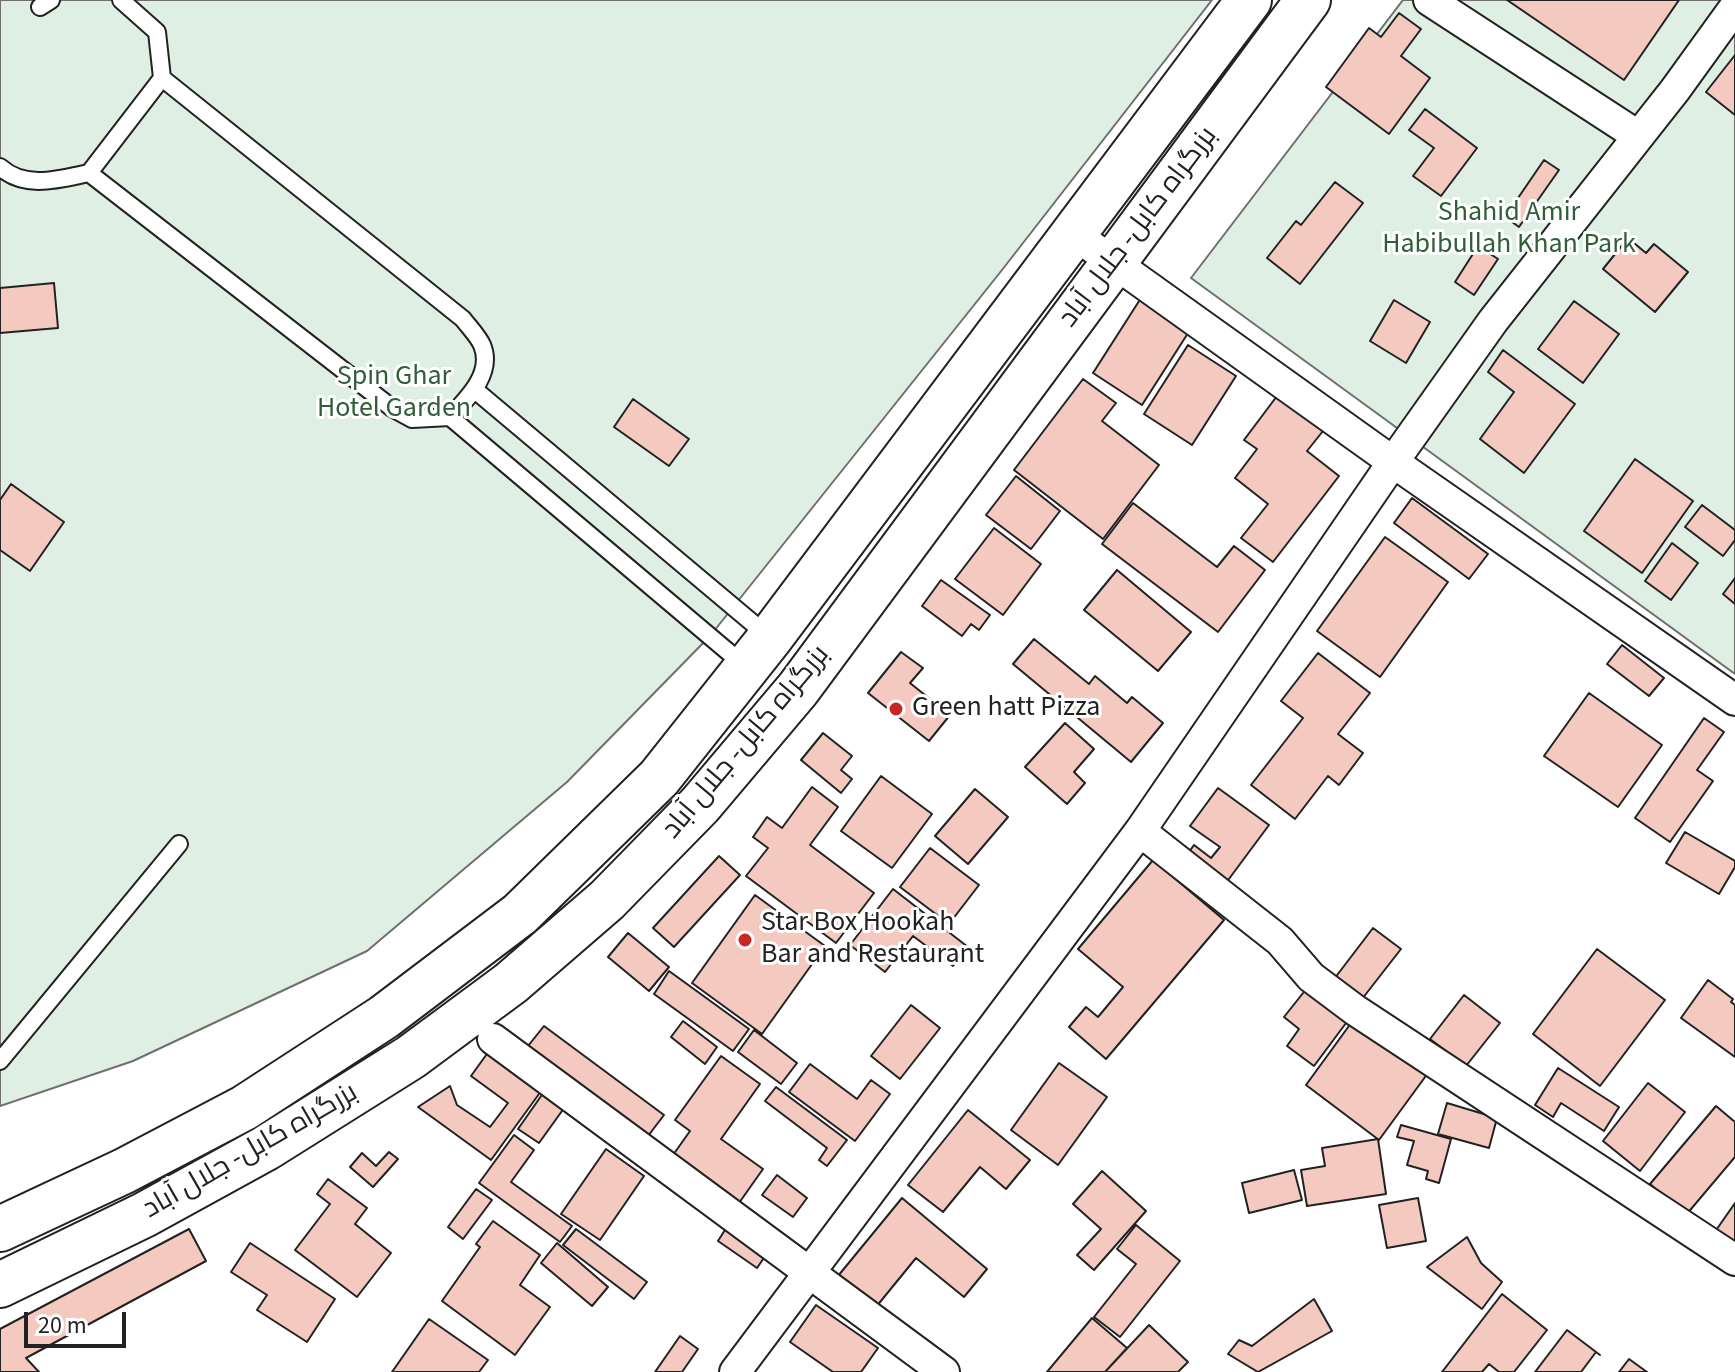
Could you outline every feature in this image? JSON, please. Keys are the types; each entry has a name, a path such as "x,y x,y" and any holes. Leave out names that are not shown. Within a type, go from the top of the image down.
{"highway":[{"name":"بزرگراه کابل- جلال آباد","path":"0,1229 124,1171 244,1108 384,1017 520,914 659,778 758,653 1249,0"},
{"name":"بزرگراه کابل- جلال آباد","path":"0,1285 144,1215 266,1148 398,1066 511,983 607,900 700,805 798,689 1308,0"}],"street":[{"path":"1429,0 1638,136"},
{"path":"735,1372 1140,831 1493,321 1675,90 1735,7"},
{"path":"1074,234 1393,462 1735,700"},
{"path":"1140,831 1280,941 1311,977 1355,1010 1735,1260"},
{"path":"493,1039 944,1372"}],"lane":[{"path":"0,167 7,173 44,183 89,173 162,78 157,32 121,0"},
{"path":"162,78 463,319 483,347 484,367 475,390 450,417"},
{"path":"89,173 392,408 412,419 450,417 758,653"},
{"path":"475,390 758,653"},
{"path":"0,1061 179,844"}],"green space":[{"name":"Spin Ghar Hotel Garden","path":"0,0 1212,0 1002,270 710,636 567,782 367,951 133,1061 0,1106"},
{"name":"Shahid Amir Habibullah Khan Park","path":"1403,0 1735,0 1735,674 1191,278"}],"building":[{"path":"1507,0 1679,0 1624,80"},
{"path":"1399,13 1421,29 1401,56 1430,78 1389,134 1326,87 1369,28 1381,37"},
{"path":"1735,55 1735,115 1706,92"},
{"path":"1425,109 1477,148 1441,196 1413,176 1434,148 1409,130"},
{"path":"1544,160 1559,170 1519,227 1505,217"},
{"path":"1335,182 1363,203 1300,284 1267,258 1296,221 1301,225"},
{"path":"1628,238 1646,253 1654,244 1688,272 1655,312 1603,269"},
{"path":"1478,246 1498,259 1474,295 1455,282"},
{"path":"54,283 58,328 0,333 0,288"},
{"path":"1141,298 1190,330 1142,405 1093,373"},
{"path":"1394,300 1430,322 1406,363 1370,341"},
{"path":"1574,301 1619,334 1583,383 1538,349"},
{"path":"1188,345 1236,376 1192,445 1144,414"},
{"path":"1503,350 1575,404 1524,473 1480,439 1514,392 1488,372"},
{"path":"1083,379 1116,403 1102,421 1159,465 1103,539 1014,470"},
{"path":"1277,396 1323,431 1307,451 1339,476 1273,562 1241,538 1268,504 1235,478 1257,449 1244,440"},
{"path":"633,399 689,439 669,466 614,427"},
{"path":"1635,459 1693,501 1642,573 1584,531"},
{"path":"1016,476 1060,511 1031,549 986,515"},
{"path":"11,484 64,522 30,571 0,550 0,500"},
{"path":"1412,498 1488,554 1469,579 1394,523"},
{"path":"1133,503 1217,567 1234,546 1265,570 1218,632 1102,544"},
{"path":"1702,505 1735,530 1735,540 1723,556 1685,527"},
{"path":"994,528 1041,564 1003,615 955,579"},
{"path":"1385,537 1448,582 1380,677 1317,631"},
{"path":"1672,543 1698,563 1671,600 1645,581"},
{"path":"1117,570 1191,632 1158,671 1084,610"},
{"path":"1735,578 1735,604 1723,594"},
{"path":"941,580 990,615 979,630 971,624 962,636 922,606"},
{"path":"1034,639 1089,684 1095,676 1127,703 1132,697 1163,723 1131,762 1013,664"},
{"path":"1622,645 1664,678 1649,696 1607,664"},
{"path":"901,652 923,668 910,683 950,715 929,741 868,693"},
{"path":"1318,653 1370,693 1338,734 1363,753 1339,785 1328,776 1295,819 1251,785 1303,718 1281,701"},
{"path":"1589,693 1662,745 1618,807 1544,756"},
{"path":"1704,718 1724,732 1697,770 1713,781 1670,842 1635,818"},
{"path":"1065,723 1094,749 1074,772 1085,783 1067,804 1025,767"},
{"path":"823,733 852,756 841,770 852,779 841,793 801,760"},
{"path":"881,776 932,814 892,868 841,831"},
{"path":"812,787 838,807 810,845 874,893 836,943 746,876 768,848 753,837 767,817 782,828"},
{"path":"1218,788 1269,825 1220,891 1181,863 1194,845 1211,858 1220,847 1190,826"},
{"path":"975,789 1008,817 968,864 935,836"},
{"path":"1685,832 1735,861 1735,867 1719,894 1666,863"},
{"path":"930,848 979,885 949,924 900,887"},
{"path":"719,856 740,875 674,947 653,928"},
{"path":"1153,860 1224,920 1106,1059 1069,1027 1086,1007 1098,1017 1123,987 1078,949"},
{"path":"893,889 968,947 953,966 913,936 885,972 850,945"},
{"path":"755,895 825,946 762,1034 692,983"},
{"path":"1373,928 1401,949 1355,1008 1328,987"},
{"path":"628,933 669,967 649,991 608,957"},
{"path":"1597,949 1665,1000 1600,1086 1533,1034"},
{"path":"669,971 749,1029 733,1051 654,994"},
{"path":"1708,980 1733,999 1735,1057 1681,1018"},
{"path":"1311,983 1352,1015 1314,1066 1287,1046 1299,1029 1284,1017"},
{"path":"1464,995 1500,1023 1466,1066 1430,1039"},
{"path":"911,1005 940,1028 900,1079 871,1056"},
{"path":"1354,1019 1428,1073 1379,1140 1306,1085"},
{"path":"683,1021 717,1047 705,1064 671,1037"},
{"path":"544,1026 664,1115 648,1136 528,1046"},
{"path":"754,1030 797,1063 781,1084 738,1052"},
{"path":"494,1044 547,1083 491,1160 418,1107 450,1086 457,1105 490,1127 508,1103 471,1076"},
{"path":"721,1056 760,1084 721,1139 763,1169 739,1203 673,1155 690,1131 675,1120"},
{"path":"1059,1063 1107,1097 1058,1165 1011,1130"},
{"path":"810,1064 857,1099 871,1080 890,1094 855,1141 789,1092"},
{"path":"1558,1068 1619,1107 1604,1131 1561,1103 1553,1117 1535,1105"},
{"path":"1648,1083 1685,1112 1640,1171 1603,1141"},
{"path":"776,1087 847,1140 827,1166 819,1160 827,1148 765,1101"},
{"path":"546,1089 567,1104 539,1143 518,1129"},
{"path":"1447,1103 1497,1118 1489,1148 1438,1134"},
{"path":"1716,1106 1735,1122 1735,1157 1686,1215 1650,1184"},
{"path":"968,1110 1030,1160 1006,1189 980,1167 943,1212 908,1185"},
{"path":"1401,1125 1451,1139 1439,1183 1426,1179 1428,1171 1407,1165 1414,1141 1397,1137"},
{"path":"514,1135 534,1150 511,1182 572,1226 560,1242 479,1183"},
{"path":"1378,1139 1386,1194 1307,1206 1301,1170 1325,1166 1322,1148"},
{"path":"606,1149 644,1176 600,1240 561,1214"},
{"path":"389,1152 398,1159 373,1187 350,1167 362,1153 376,1166"},
{"path":"1294,1170 1302,1200 1249,1213 1242,1183"},
{"path":"1102,1171 1146,1211 1094,1270 1077,1255 1101,1229 1073,1204"},
{"path":"777,1175 807,1198 793,1217 762,1195"},
{"path":"328,1179 367,1208 355,1224 391,1253 357,1297 295,1250 330,1204 317,1194"},
{"path":"476,1189 492,1200 463,1239 448,1227"},
{"path":"902,1198 987,1269 964,1297 916,1258 876,1307 838,1276"},
{"path":"1418,1198 1426,1241 1387,1248 1379,1205"},
{"path":"1735,1203 1735,1252 1712,1236"},
{"path":"493,1221 540,1255 520,1285 550,1307 515,1355 442,1301 480,1247 476,1244"},
{"path":"730,1222 770,1249 757,1268 718,1241"},
{"path":"1136,1225 1180,1261 1120,1337 1094,1317 1136,1264 1117,1249"},
{"path":"189,1229 206,1261 26,1358 39,1372 0,1372 0,1329"},
{"path":"576,1229 647,1282 634,1299 563,1245"},
{"path":"1467,1237 1481,1263 1502,1282 1482,1309 1427,1267"},
{"path":"250,1243 335,1299 307,1342 257,1310 267,1295 231,1272"},
{"path":"557,1243 608,1287 592,1306 541,1263"},
{"path":"1502,1294 1547,1330 1514,1372 1499,1372 1489,1364 1482,1372 1442,1372"},
{"path":"1314,1299 1332,1331 1258,1372 1228,1354 1239,1340 1252,1346"},
{"path":"816,1305 878,1348 861,1372 833,1372 790,1342"},
{"path":"1092,1318 1127,1348 1105,1372 1047,1372"},
{"path":"429,1319 488,1360 479,1372 392,1372"},
{"path":"1149,1325 1188,1362 1178,1372 1105,1372"},
{"path":"1567,1330 1600,1355 1596,1352 1581,1372 1535,1372"},
{"path":"680,1336 698,1349 682,1372 655,1372"},
{"path":"1629,1359 1647,1372 1619,1372"}],"place":[{"name":"Green hatt Pizza","path":"896,709"},
{"name":"Star Box Hookah Bar and Restaurant","path":"745,940"}]}
